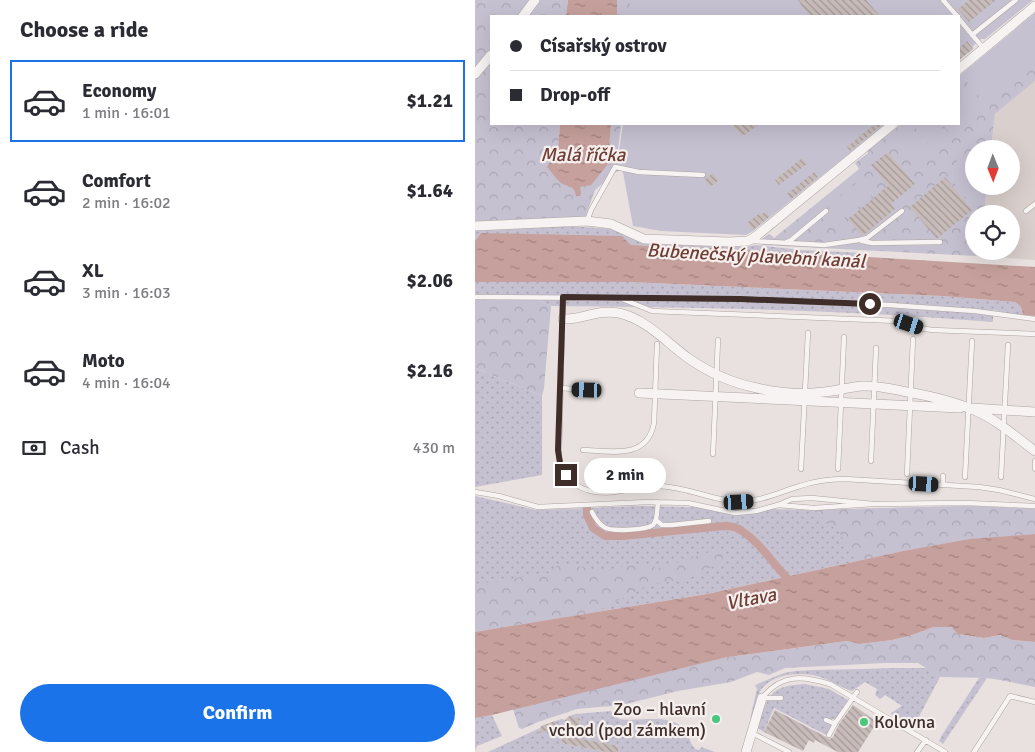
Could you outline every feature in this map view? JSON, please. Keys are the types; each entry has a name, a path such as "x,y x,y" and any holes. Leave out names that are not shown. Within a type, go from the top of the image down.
{"street":[{"path":"524,15 535,0"},
{"path":"960,68 1035,6"},
{"path":"475,74 490,56"},
{"path":"475,226 587,221 615,226 644,239 729,242 748,240 755,237 892,125"},
{"path":"563,319 599,312 613,312 626,315 643,323 688,358 717,375 757,388 841,402 1035,412"},
{"path":"639,393 716,397 805,397 842,389 875,386 939,398 968,408 982,414 1004,428 1035,451"},
{"path":"745,752 763,698"}],"lane":[{"path":"943,0 956,15"},
{"path":"972,35 1017,0"},
{"path":"960,20 984,48"},
{"path":"587,221 591,210 615,167 639,172 703,175"},
{"path":"1026,211 1035,204"},
{"path":"783,244 790,241 826,211"},
{"path":"748,240 783,244 824,245 859,240 867,238 902,211"},
{"path":"859,240 872,243 940,242"},
{"path":"475,297 740,299 889,305 975,311 1035,319"},
{"path":"563,297 558,450 560,463 566,475 580,487 591,492 603,493 638,487 659,486 679,488 719,500 739,502 760,499 811,482 834,479 990,488 1035,499"},
{"path":"618,297 652,311 898,320 920,328 1035,334"},
{"path":"951,330 951,337"},
{"path":"801,469 808,333"},
{"path":"838,469 844,337"},
{"path":"907,474 913,339"},
{"path":"713,454 719,340"},
{"path":"965,477 972,340"},
{"path":"583,450 629,451 640,446 648,438 653,428 657,344"},
{"path":"1001,477 1008,345"},
{"path":"871,461 877,348"},
{"path":"561,388 587,390"},
{"path":"1035,461 1035,469"},
{"path":"943,476 943,485"},
{"path":"475,492 499,496 537,507 658,502 688,503 735,513 756,511 791,499 812,498 873,504"},
{"path":"592,512 597,521 605,528 613,530 643,528 653,525 656,520 658,502"},
{"path":"778,505 814,508 873,504 966,503 1035,506"},
{"path":"656,520 661,525 709,521"},
{"path":"763,698 769,689 778,683 792,678 811,679 830,684 945,752"},
{"path":"829,735 857,692"},
{"path":"974,752 1010,696 1035,702"},
{"path":"763,698 781,698"},
{"path":"826,720 833,723 837,722"},
{"path":"751,732 789,752"},
{"path":"917,752 926,740"}],"shaded area":[{"path":"1035,81 1035,260 1020,259 1020,205 985,205 986,195 1020,195 1020,140 992,140 995,114"}],"green space":[{"path":"475,0 568,0 566,15 490,15 490,125 560,125 558,150 568,184 575,192 608,164 611,125 621,125 618,151 622,167 595,190 585,218 475,222"},
{"path":"617,0 631,0 630,15 617,15"},
{"path":"630,0 1033,0 985,39 981,39 973,46 973,49 960,59 960,15 630,15"},
{"path":"1035,13 1035,81 995,114 992,140 965,140 965,195 986,195 985,205 965,205 965,255 763,245 760,240 769,234 774,238 859,169 855,163 900,125 960,125 960,75"},
{"path":"1028,19 1035,27 1035,66 1023,77 997,46"},
{"path":"992,49 1018,80 987,106 961,75"},
{"path":"960,84 982,111 951,135 943,125 960,125"},
{"path":"623,125 885,125 746,235 661,231 633,226 619,151"},
{"path":"904,125 909,125 934,155 918,169 890,136"},
{"path":"913,125 940,125 950,137 934,150"},
{"path":"961,158 965,163 965,195 980,195 970,203 945,171"},
{"path":"859,181 872,196 840,222 828,207"},
{"path":"526,227 613,229 655,243 746,247 755,245 802,250 864,253 864,257 631,245 622,236 475,241 475,230"},
{"path":"475,282 630,282 942,296 1015,302 1021,307 1023,315 993,310 993,322 772,310 551,306 536,299 475,298"},
{"path":"475,298 536,299 551,306 542,396 475,368"},
{"path":"475,368 542,396 542,475 475,487"},
{"path":"475,496 536,510 641,506 813,510 966,506 1035,509 1035,534 969,539 903,551 707,594 475,632"},
{"path":"966,506 1035,509 1035,534 969,539 856,561 839,532 813,510"},
{"path":"719,549 726,560 689,578 648,585 595,612 475,632 475,581 478,584 549,573 560,563 603,571 642,563 658,568"},
{"path":"934,627 951,627 958,634 984,638 1000,635 1012,640 1035,642 1035,687 987,678 940,677 918,663 885,663 785,668 769,675 757,672 731,682 678,691 622,705 577,709 522,729 519,728 513,709 728,657 847,641 859,644 892,640"},
{"path":"927,668 940,677 913,728 891,714 902,706 885,695 880,699 875,695 877,689 865,682 852,691 823,678 807,674 781,676 766,684 759,693 750,719 757,689 755,685 784,673 811,670"},
{"path":"979,678 987,678 943,744 939,741 942,735"},
{"path":"805,684 829,689 848,700 835,719 828,719 826,722 833,725 828,736 774,708 764,732 757,728 767,701 776,690 783,687"},
{"path":"611,711 619,719 661,719 677,723 686,730 695,749 699,750 701,747 715,752 618,752 619,746 577,738 580,719 569,716"},
{"path":"492,715 502,736 477,746 475,751 475,718"},
{"path":"565,720 561,743 606,752 488,752 540,728 539,733 555,721"}],"water":[{"path":"568,0 617,0 617,15 566,15"},
{"name":"Malá říčka","path":"560,125 611,125 608,164 591,185 580,187 580,196 576,196 572,188 561,183 547,167 558,150"},
{"name":"Bubenečský plavební kanál","path":"481,233 622,236 631,245 734,249 1035,267 1035,316 1023,315 1021,307 1015,302 942,296 630,282 475,282 475,241"},
{"name":"Vltava","path":"1035,534 1035,642 1012,640 1000,635 984,638 958,634 951,627 934,627 892,640 859,644 847,641 728,657 475,718 475,632 707,594 903,551 969,539"}],"building":[{"path":"798,0 866,0 879,15 809,15"},
{"path":"969,0 996,0 969,22 958,9"},
{"path":"967,41 973,49 960,59 960,47"},
{"path":"733,125 758,125 745,135 742,136"},
{"path":"874,125 882,125 850,151 847,147"},
{"path":"888,152 915,184 891,204 895,209 862,235 848,219 888,186 871,165"},
{"path":"802,158 807,164 779,185 775,180"},
{"path":"814,172 818,177 791,199 787,194"},
{"path":"713,173 719,180 710,187 704,180"},
{"path":"945,177 968,205 965,205 965,216 938,238 910,207"},
{"path":"765,212 769,217 753,230 747,223 760,213 761,215"},
{"path":"853,705 877,722 858,752 838,752 815,740 814,743 809,740 803,751 764,732 775,710 830,739"},
{"path":"569,716 580,719 577,738 619,746 618,752 606,752 561,743 565,720"},
{"path":"555,721 557,728 539,733 541,726"}],"waterway":[{"path":"587,508 587,515 593,528 605,536 623,536 724,526 736,528 756,542 791,582"}],"place":[{"name":"Zoo – hlavní vchod (pod zámkem)","path":"716,719"},
{"name":"Kolovna","path":"864,722"}],"route":[{"path":"566,475 560,463 558,450 563,297 740,299 870,304"}]}
